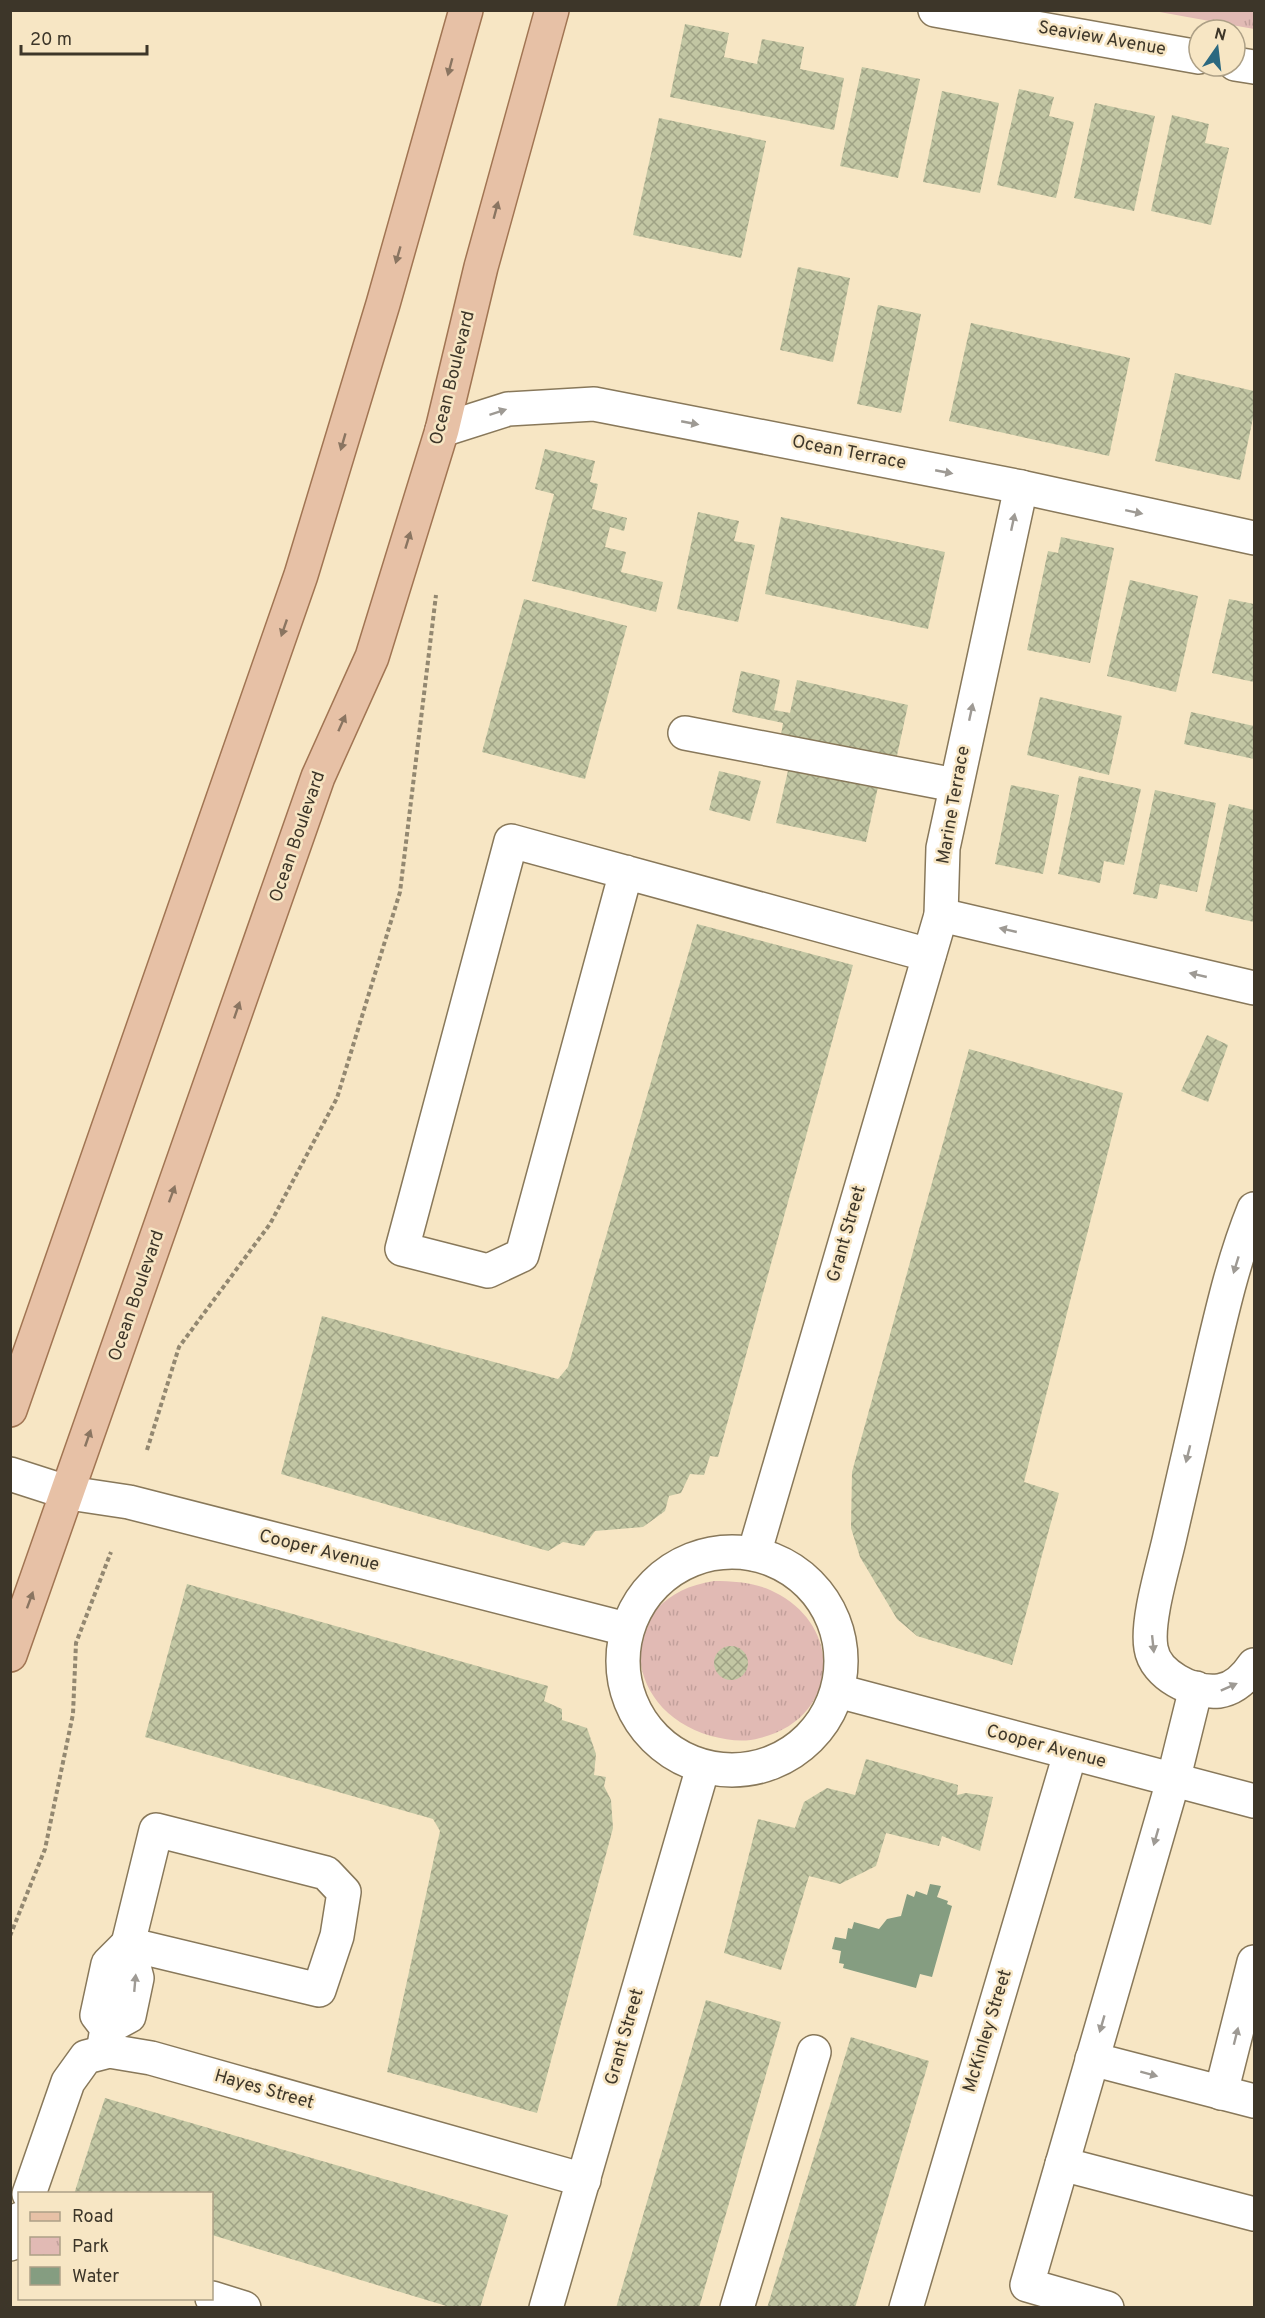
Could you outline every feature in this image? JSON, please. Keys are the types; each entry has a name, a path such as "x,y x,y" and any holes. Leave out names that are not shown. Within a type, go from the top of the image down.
{"main road":[{"path":"10,1410 302,575 383,304 466,10"},
{"name":"Ocean Boulevard","path":"10,1655 69,1493 318,777 372,657 442,430 480,267 552,10"}],"street":[{"name":"Seaview Avenue","path":"953,12 1187,55"},
{"name":"Ocean Terrace","path":"442,430 508,409 594,404 1021,487 1254,538"},
{"name":"Marine Terrace","path":"941,915 943,848 1021,487"},
{"path":"685,733 956,785"},
{"path":"626,872 522,1256 488,1271 402,1249 511,841 626,872 929,955"},
{"path":"941,915 1254,988"},
{"name":"Grant Street","path":"754,1554 941,915"},
{"path":"1254,1209 1222,1314 1154,1611 1151,1648 1159,1665 1173,1679 1196,1688 1219,1691 1229,1688 1242,1681 1254,1665"},
{"name":"Cooper Avenue","path":"10,1474 69,1493 129,1502 626,1629"},
{"path":"722,1552 754,1554 788,1566 815,1590 822,1600 834,1620 842,1655 838,1691 827,1717 809,1739 786,1757 759,1767 731,1770 703,1767 671,1752 646,1729 628,1698 622,1664 626,1629 640,1600 662,1576 690,1559 722,1552"},
{"path":"1107,2307 1027,2286 1173,1780 1196,1688"},
{"name":"Cooper Avenue","path":"838,1691 1254,1801"},
{"name":"McKinley Street","path":"906,2307 1070,1754"},
{"name":"Grant Street","path":"546,2307 703,1767"},
{"path":"28,2192 68,2082 86,2057 129,2016 137,1977 128,1944 156,1830 326,1873 344,1892 337,1936 319,1990 128,1944"},
{"path":"1221,2093 1254,1962"},
{"name":"Hayes Street","path":"105,2040 109,2051 151,2058 584,2180"},
{"path":"737,2307 813,2052"},
{"path":"1092,2059 1254,2101"},
{"path":"1062,2164 1254,2214"},
{"path":"213,2298 244,2307"}],"path":[{"path":"147,1450 179,1347 270,1224 338,1098 400,892 436,595"},
{"path":"10,1936 45,1849 73,1714 76,1643 111,1552"}],"green space":[{"path":"1154,11 1254,11 1254,29 1247,28 1247,18 1193,18"},
{"path":"714,1581 748,1584 780,1595 801,1611 815,1631 822,1652 823,1674 817,1695 804,1713 785,1728 754,1740 723,1739 681,1722 658,1703 645,1679 640,1654 644,1630 658,1608 681,1591"}],"water":[{"path":"930,1884 941,1886 937,1897 948,1901 947,1904 952,1906 932,1977 920,1974 916,1988 843,1968 844,1964 839,1963 841,1951 832,1949 835,1937 846,1939 848,1928 852,1929 854,1922 879,1929 887,1919 901,1916 907,1894 914,1897 916,1891 927,1895"}],"building":[{"path":"685,24 729,33 724,57 757,64 762,39 804,47 800,69 844,78 834,130 670,97"},
{"path":"862,67 920,79 898,178 840,166"},
{"path":"1019,89 1054,97 1049,116 1074,122 1056,198 997,185"},
{"path":"942,91 999,103 980,193 923,182"},
{"path":"1095,103 1155,116 1134,211 1074,198"},
{"path":"1172,115 1209,124 1205,143 1229,148 1211,225 1151,211"},
{"path":"659,118 766,141 741,258 633,235"},
{"path":"798,267 850,278 833,362 780,350"},
{"path":"878,305 921,314 901,413 857,404"},
{"path":"971,323 1130,358 1109,456 949,421"},
{"path":"1175,373 1254,391 1254,413 1240,480 1155,461"},
{"path":"545,449 595,461 590,482 598,484 592,509 627,518 624,531 610,527 605,547 626,552 621,572 663,582 656,612 532,581 554,494 535,489"},
{"path":"698,512 739,521 734,541 755,545 738,622 677,609"},
{"path":"781,517 945,552 928,629 765,594"},
{"path":"1061,537 1114,548 1090,663 1027,650 1048,551 1058,553"},
{"path":"1130,580 1198,596 1176,692 1107,676"},
{"path":"524,599 627,626 585,779 482,752"},
{"path":"1229,599 1254,604 1254,682 1212,673"},
{"path":"741,671 780,680 774,710 790,713 797,680 908,705 896,760 781,735 783,723 732,712"},
{"path":"1040,697 1122,716 1109,775 1027,755"},
{"path":"1191,712 1254,726 1254,759 1184,744"},
{"path":"790,762 879,782 866,842 776,823"},
{"path":"719,771 761,781 750,821 709,810"},
{"path":"1079,776 1141,789 1124,865 1104,861 1100,883 1058,874"},
{"path":"1011,785 1059,795 1043,874 995,864"},
{"path":"1155,790 1216,803 1197,892 1160,884 1157,899 1133,894"},
{"path":"1229,804 1254,810 1254,922 1205,911"},
{"path":"697,924 853,965 718,1457 710,1456 704,1475 690,1474 681,1493 669,1496 665,1511 643,1527 595,1531 584,1546 563,1542 548,1551 281,1474 322,1316 558,1379 568,1367"},
{"path":"1207,1035 1228,1045 1208,1102 1181,1091"},
{"path":"969,1049 1123,1093 1024,1482 1059,1493 1012,1665 917,1636 897,1619 860,1557 851,1528 852,1472"},
{"path":"187,1584 548,1686 544,1701 562,1709 562,1720 587,1728 596,1754 594,1775 606,1777 604,1786 611,1800 613,1828 537,2113 387,2072 440,1831 433,1819 145,1737"},
{"path":"731,1646 743,1651 748,1663 743,1675 731,1680 719,1675 714,1663 719,1651"},
{"path":"866,1759 958,1785 957,1795 966,1793 993,1797 980,1851 942,1836 939,1846 886,1833 876,1866 840,1884 809,1876 781,1970 724,1953 758,1819 795,1828 804,1802 827,1788 855,1795"},
{"path":"706,2000 781,2022 699,2308 616,2308"},
{"path":"851,2037 929,2061 855,2308 767,2308"},
{"path":"105,2098 508,2215 480,2308 453,2308 213,2235 213,2192 75,2192"}]}
